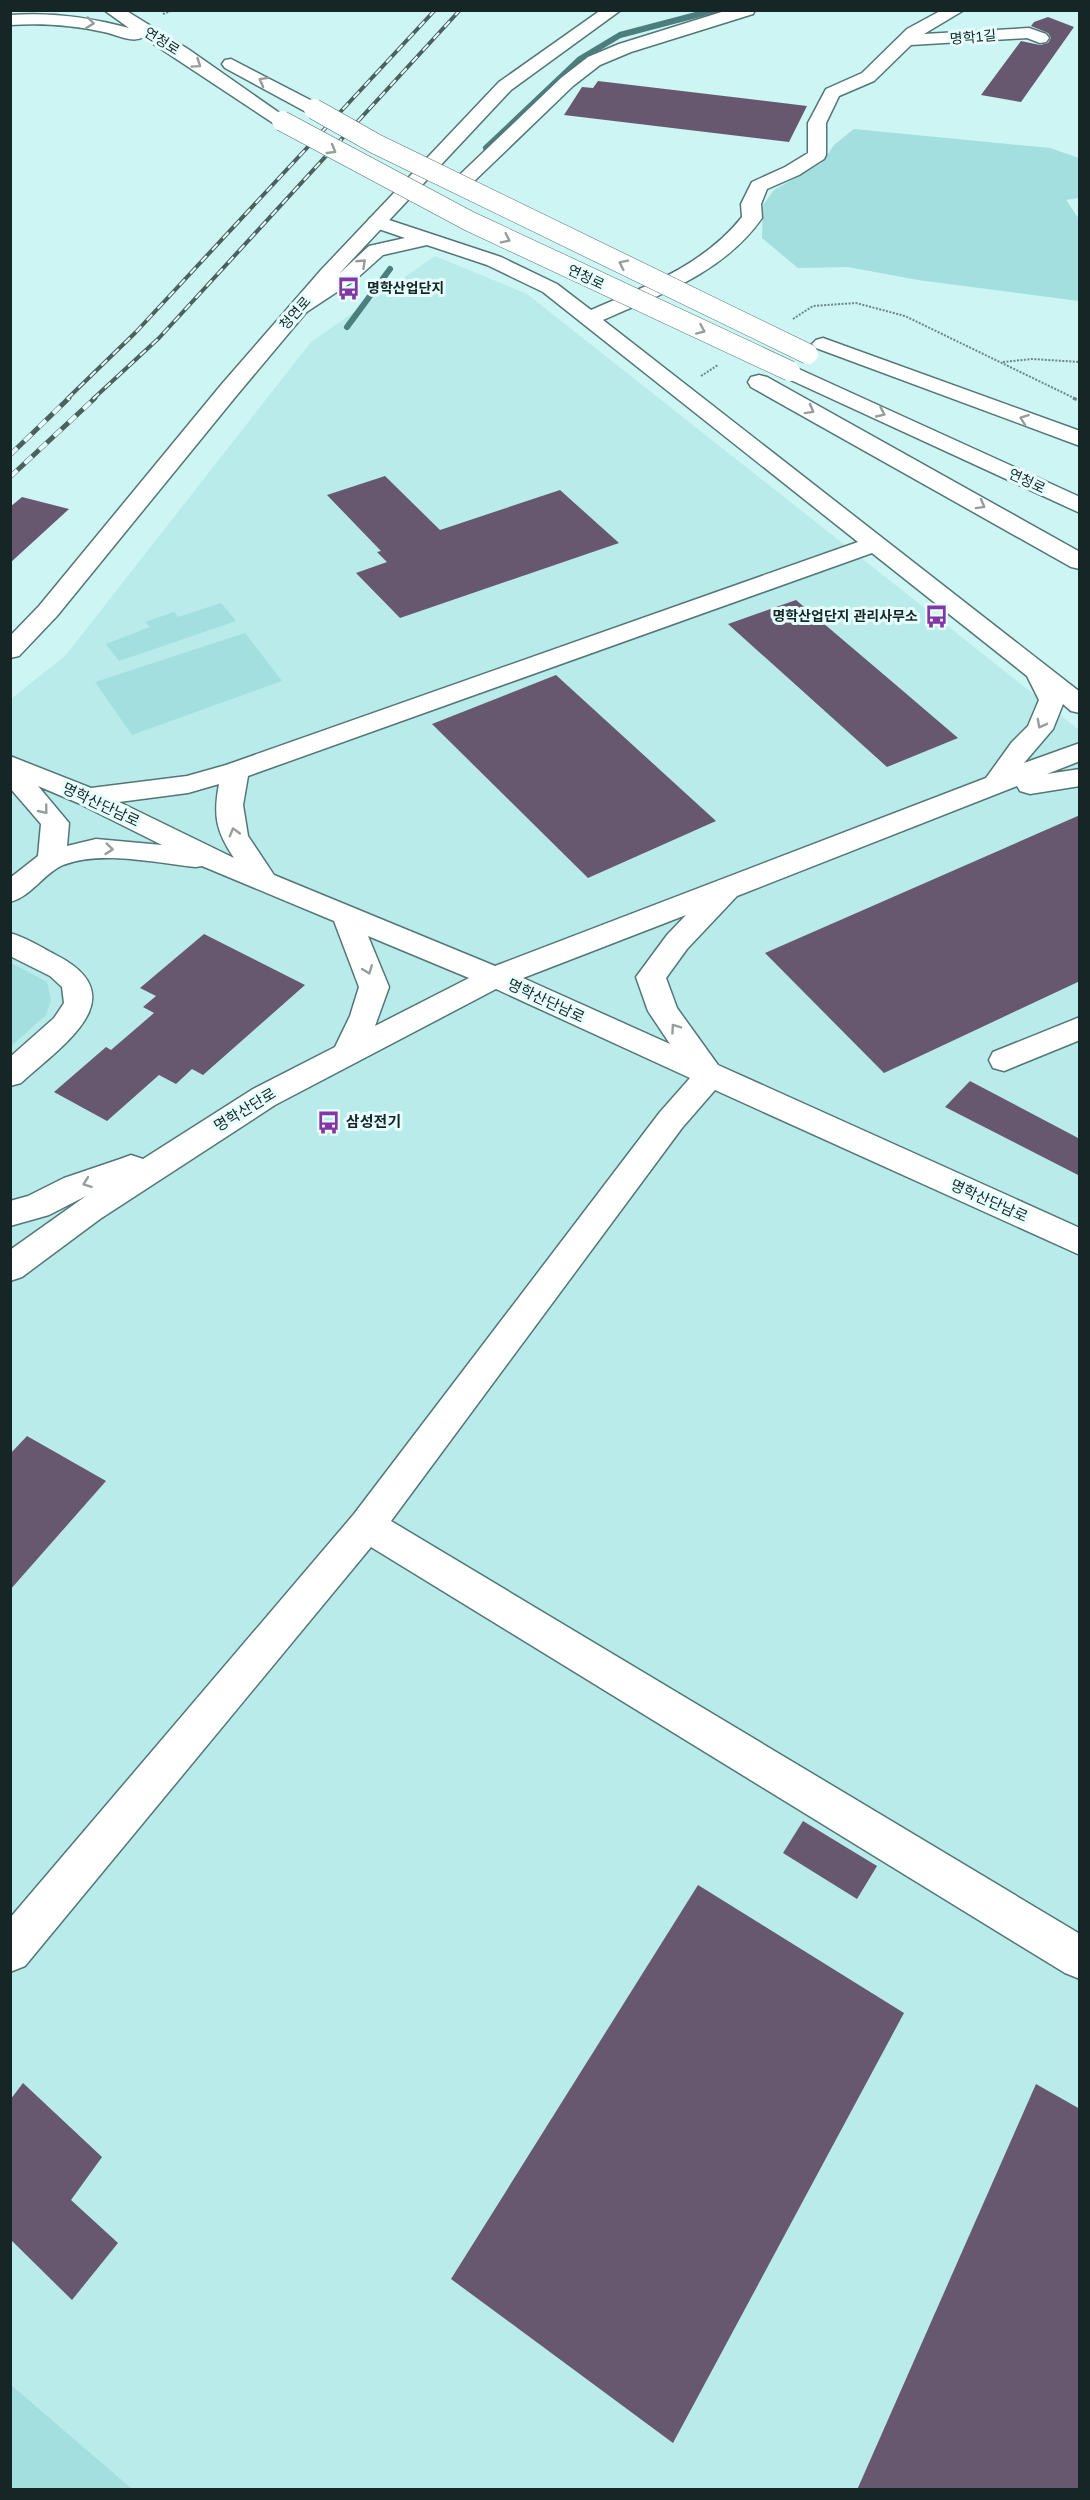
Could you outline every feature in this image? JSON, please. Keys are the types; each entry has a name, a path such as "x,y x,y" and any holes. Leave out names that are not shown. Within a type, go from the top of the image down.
{"main road":[{"path":"35,10 10,20 96,23 165,30"},
{"name":"연청로","path":"112,10 165,30 375,144 724,313 752,315 815,349"},
{"name":"연청로","path":"141,10 282,121 446,210 1080,506"},
{"name":"청연로","path":"10,651 48,611 298,309 377,222 505,86 613,10"},
{"path":"459,185 567,82 594,61 624,48 747,10"},
{"path":"590,318 673,282 711,259 740,233 752,218 751,204 759,186 792,171 817,155 817,123 832,93 868,77 913,33 956,10"},
{"name":"명학1길","path":"905,40 1029,33 1040,38"},
{"path":"377,222 494,261 550,288 1080,705"},
{"path":"298,309 348,276 376,250 430,239"},
{"path":"668,315 677,337 1080,562"},
{"path":"815,349 881,388"},
{"path":"815,349 1080,439"},
{"path":"88,797 188,784 236,771 875,544"},
{"path":"1037,671 1080,690"},
{"path":"996,784 1021,748 1040,729 1052,700 1037,671"},
{"name":"명학산단로","path":"10,1268 89,1210 264,1097 495,977 1080,751"},
{"name":"명학산단남로","path":"10,764 88,797 213,860 495,977 709,1076 1080,1242"},
{"path":"10,770 55,823 52,859"},
{"path":"236,771 229,805 234,837 264,881"},
{"path":"996,784 1034,784 1080,777"},
{"path":"10,893 52,859 96,848 213,860"},
{"path":"10,1951 366,1525 671,1120 709,1076 663,1011 651,977 677,942 727,889"},
{"path":"346,915 375,987 365,1016 346,1054"},
{"path":"10,943 60,969 76,983 79,1003 65,1026 10,1075"},
{"path":"1004,1060 1080,1028"},
{"path":"10,1214 38,1206 75,1186 181,1149"},
{"path":"366,1525 1080,1958"}],"path":[{"path":"1002,362 1032,360 1080,362"}],"shaded area":[{"path":"854,129 1050,148 1079,158 1079,198 1066,200 1079,219 1079,301 918,280 848,267 798,268 762,238 763,205 774,190 822,163 834,145"},
{"path":"435,256 527,294 1079,730 1079,2489 11,2490 11,699 66,655 311,342"},
{"path":"221,603 236,621 119,661 106,644 150,627 145,622 174,612 178,617"},
{"path":"245,633 282,681 132,735 95,682"},
{"path":"11,963 47,982 51,1000 46,1015 11,1046"},
{"path":"11,2385 132,2489 11,2489"}],"building":[{"path":"1048,17 1074,27 1021,102 981,95 1021,41 1040,45 1048,43 1051,38 1048,33 1031,26 1034,22"},
{"path":"598,81 807,106 789,142 564,115 582,87 593,88"},
{"path":"385,476 440,530 560,490 619,543 400,618 356,573 387,562 377,552 381,551 327,495"},
{"path":"22,497 69,509 10,563 10,507"},
{"path":"796,600 958,738 887,767 728,624"},
{"path":"556,675 716,821 588,878 432,724"},
{"path":"1080,815 1080,981 884,1073 765,953"},
{"path":"204,934 305,985 203,1075 192,1069 176,1084 159,1075 107,1121 54,1092 106,1047 111,1050 154,1013 143,1007 156,996 140,988"},
{"path":"970,1081 1080,1139 1080,1176 945,1107"},
{"path":"27,1436 106,1481 10,1590 10,1454"},
{"path":"803,1821 877,1866 857,1899 783,1853"},
{"path":"698,1885 904,2013 673,2443 451,2279"},
{"path":"23,2083 102,2157 71,2200 118,2243 72,2300 10,2239 10,2100"},
{"path":"1036,2084 1080,2109 1080,2490 857,2490"}],"waterway":[{"path":"486,148 580,59 620,35 715,10"},
{"path":"347,327 390,269"}],"railway":[{"path":"67,399 136,332 435,10"},
{"path":"93,399 159,338 460,10"},
{"path":"10,455 69,398"},
{"path":"10,477 95,398"}],"place":[{"name":"명학산업단지","path":"349,288"},
{"name":"명학산업단지 관리사무소","path":"936,616"},
{"name":"삼성전기","path":"328,1122"}]}
